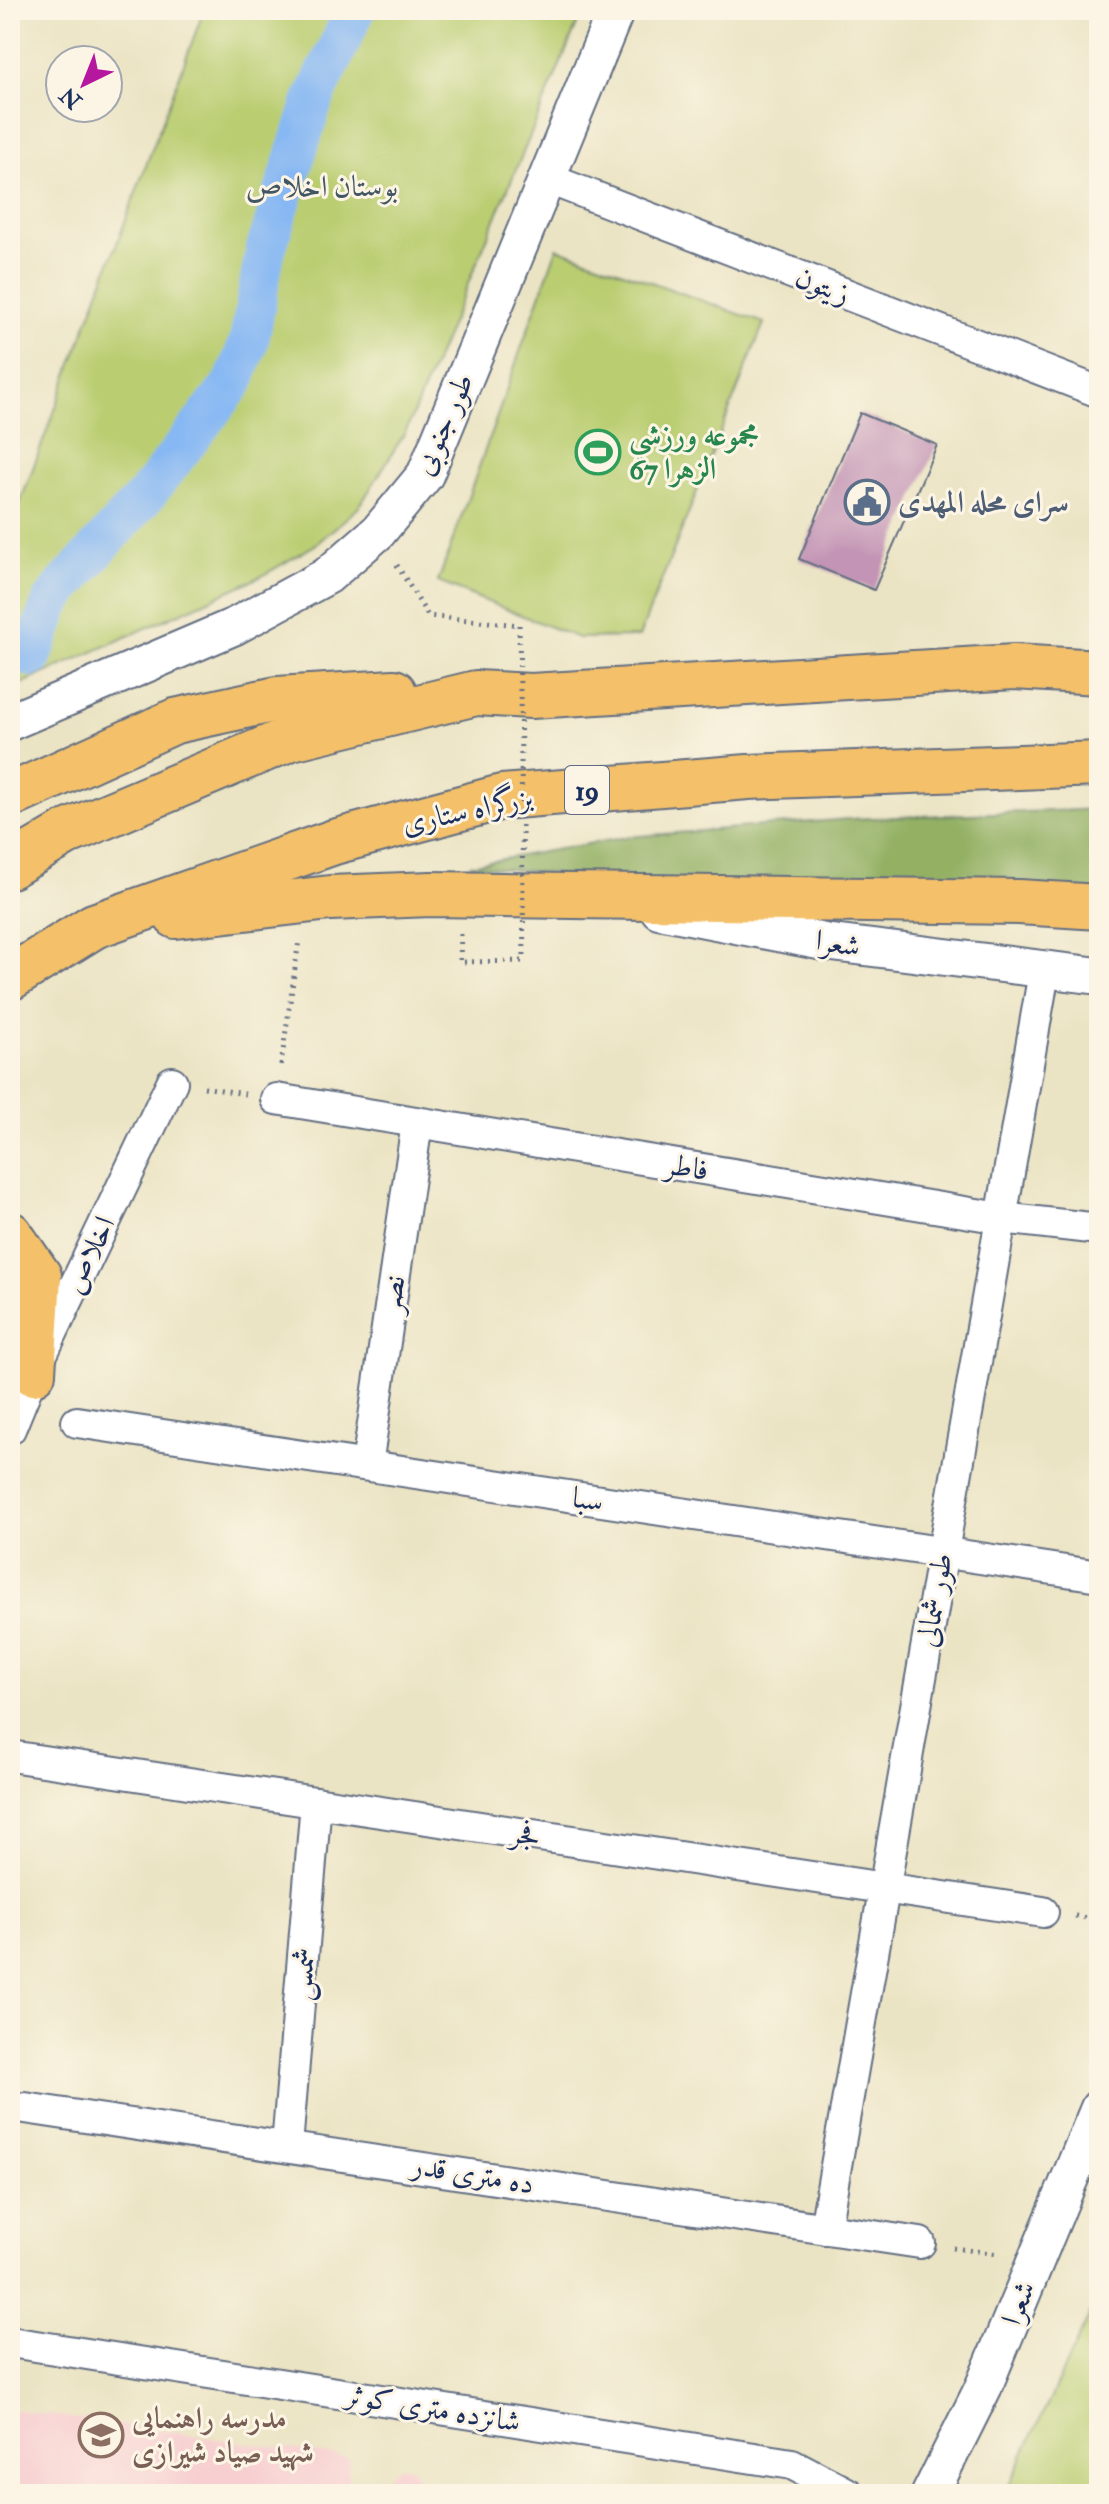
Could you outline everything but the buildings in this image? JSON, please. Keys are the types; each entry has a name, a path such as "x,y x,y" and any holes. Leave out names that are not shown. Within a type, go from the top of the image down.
{"highway":[{"path":"1014,667 1099,648"},
{"path":"10,796 175,721 277,699 397,692 531,696 1014,667 1099,672"},
{"path":"10,866 68,832 291,738 476,693"},
{"name":"بزرگراه ستاری","path":"10,978 94,926 334,842 502,797 748,777 1099,764"},
{"path":"94,926 330,898 578,895 1019,902 1099,907"},
{"path":"10,1234 39,1276 33,1373"}],"street":[{"name":"طور جنوبی","path":"10,722 235,626 327,576 378,532 425,475 616,10"},
{"name":"زیتون","path":"546,178 1099,392"},
{"name":"شعرا","path":"578,895 824,942 1044,972 1099,976"},
{"name":"طور شمالی","path":"825,2229 1044,972"},
{"name":"اخلاص","path":"10,1429 33,1373 172,1082"},
{"name":"فاطر","path":"276,1099 1001,1218 1099,1229"},
{"name":"نصر","path":"367,1465 417,1123"},
{"name":"سبا","path":"77,1422 1099,1576"},
{"name":"فجر","path":"10,1756 1043,1912"},
{"name":"شمس","path":"287,2146 316,1802"},
{"name":"ده متری قدر","path":"25,2108 920,2243"},
{"name":"شعرا","path":"930,2494 983,2388 1099,2108"},
{"name":"شانزده متری کوثر","path":"10,2342 792,2464 849,2494"}],"path":[{"path":"378,532 428,616 519,625 524,961 460,962 461,921"},
{"path":"172,1082 276,1099 300,932"},
{"path":"920,2243 1036,2259"}],"shaded area":[{"name":"مدرسه راهنمايی شهيد صياد شيرازی","path":"17,2410 349,2458 347,2494 10,2494 10,2413"},
{"path":"401,2465 411,2468 429,2494 363,2494"}],"green space":[{"name":"بوستان اخلاص","path":"204,10 543,10 578,22 406,431 359,507 315,545 260,577 10,689 10,530"},
{"name":"مجموعه ورزشي الزهرا 67","path":"557,248 764,323 639,637 578,638 438,582"},
{"path":"1099,809 1099,892 607,879 469,865 627,837 848,819"},
{"path":"1099,2295 1099,2494 1005,2494"}],"waterway":[{"path":"32,657 51,604 64,586 146,495 234,382 249,341 265,252 313,101 355,10"}],"place":[{"name":"مجموعه ورزشي الزهرا 67","path":"598,452"},
{"name":"سرای محله المهدی","path":"867,502"},
{"name":"مدرسه راهنمايی شهيد صياد شيرازی","path":"101,2435"}]}
